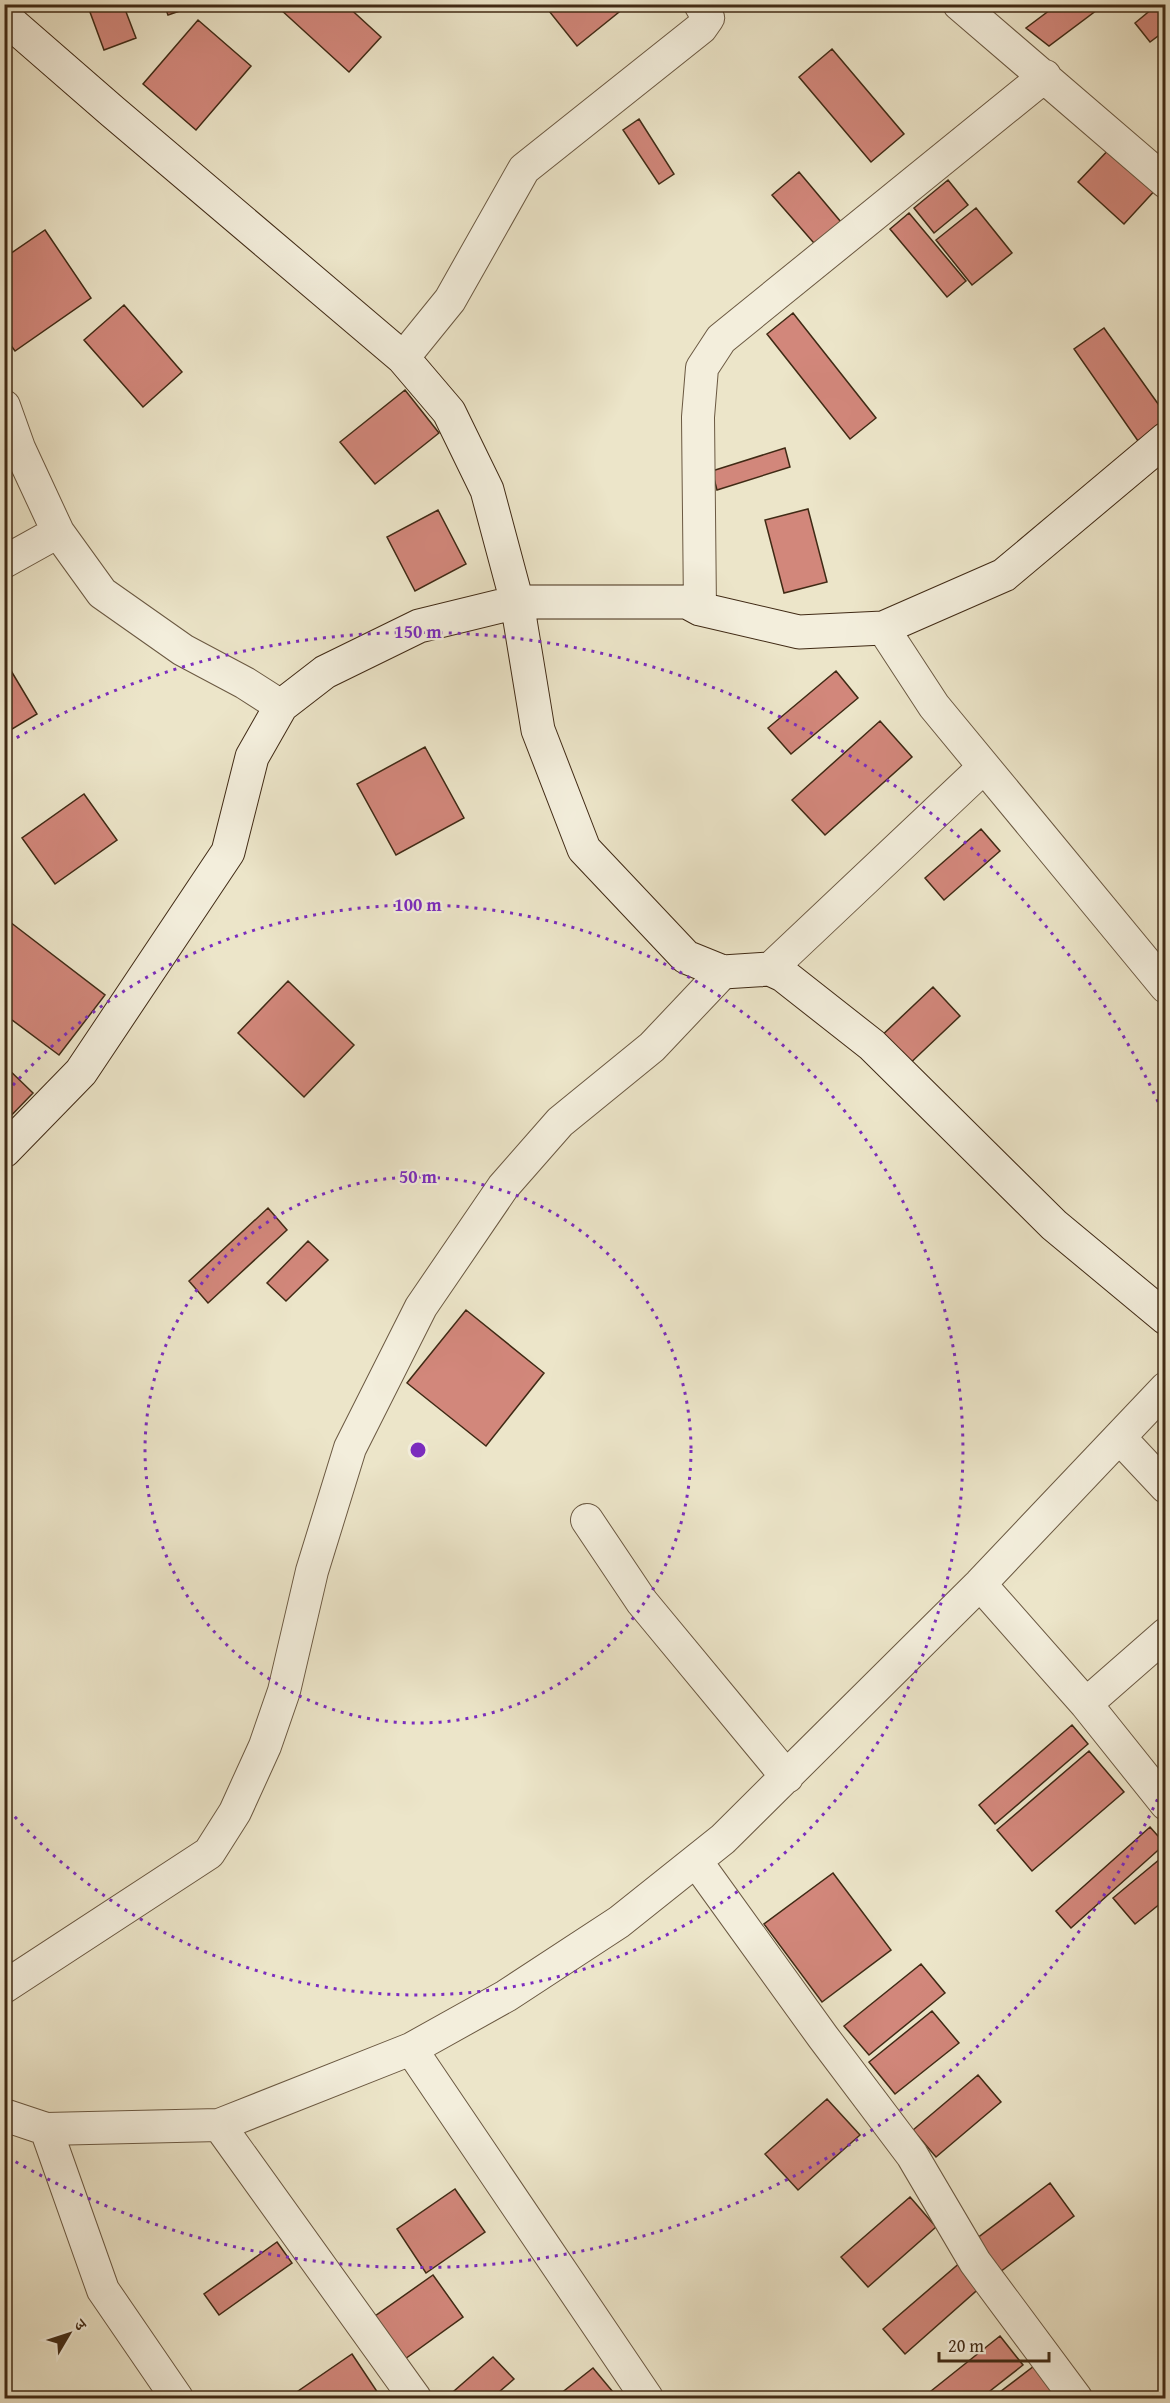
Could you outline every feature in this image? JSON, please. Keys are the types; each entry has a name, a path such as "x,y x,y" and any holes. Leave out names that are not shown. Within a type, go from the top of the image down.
{"main road":[{"path":"4,17 403,358 449,412 487,490 517,602 538,730 584,849 686,957 723,972 770,969 783,975 872,1045 1054,1225 1166,1318"},
{"path":"4,1151 81,1072 228,852 252,757 281,706 325,672 419,626 517,602 687,602 700,609 799,632 883,628 1004,575 1166,439"}],"street":[{"path":"403,358 450,300 524,170 701,28 708,18 700,4"},
{"path":"959,4 1166,182"},
{"path":"700,609 698,417 702,368 721,339 1044,76"},
{"path":"4,406 19,447 58,532 102,593 183,650 245,683 281,706"},
{"path":"4,562 58,532"},
{"path":"883,628 934,706 1166,987"},
{"path":"770,969 984,767"},
{"path":"4,1986 209,1853 235,1812 265,1746 284,1691 312,1571 350,1448 421,1307 503,1187 560,1122 652,1047 723,972"},
{"path":"4,2115 46,2129 219,2125 411,2049 506,1996 619,1922 723,1839 980,1584 1166,1388"},
{"path":"1120,1438 1166,1487"},
{"path":"587,1520 642,1602 787,1777"},
{"path":"980,1584 1086,1704 1166,1804"},
{"path":"1086,1704 1166,1634"},
{"path":"696,1862 912,2155 975,2262 1077,2398"},
{"path":"411,2049 647,2398"},
{"path":"219,2125 415,2398"},
{"path":"46,2129 102,2290 177,2398"}],"building":[{"path":"87,4 123,4 136,38 104,50"},
{"path":"164,4 200,4 168,15"},
{"path":"284,4 345,4 381,37 349,72 280,9"},
{"path":"548,4 629,4 577,46 545,6"},
{"path":"1058,4 1105,4 1049,46 1026,28"},
{"path":"1158,4 1166,4 1166,30 1150,42 1135,23"},
{"path":"198,20 251,66 196,130 143,84"},
{"path":"832,49 904,134 871,162 799,77"},
{"path":"639,119 674,174 659,184 623,130"},
{"path":"1113,145 1158,187 1124,224 1078,182"},
{"path":"799,172 846,228 820,250 772,195"},
{"path":"948,180 968,205 934,233 914,208"},
{"path":"976,208 1012,253 972,285 936,240"},
{"path":"909,213 966,281 947,297 890,229"},
{"path":"45,230 91,298 15,351 4,336 4,258"},
{"path":"124,305 182,372 143,407 84,340"},
{"path":"793,313 876,418 850,439 767,334"},
{"path":"1104,328 1166,415 1166,422 1138,441 1074,349"},
{"path":"405,390 439,433 375,484 340,442"},
{"path":"785,448 790,467 717,490 712,471"},
{"path":"808,509 827,582 784,593 765,520"},
{"path":"438,510 466,564 415,591 387,537"},
{"path":"4,659 37,714 4,734"},
{"path":"836,671 858,698 791,754 768,728"},
{"path":"880,721 912,757 825,835 792,800"},
{"path":"425,747 464,818 396,855 357,784"},
{"path":"84,794 117,840 55,884 22,838"},
{"path":"981,829 1000,851 944,900 925,878"},
{"path":"10,922 105,995 59,1055 4,1014 4,929"},
{"path":"288,981 354,1045 304,1097 238,1033"},
{"path":"933,987 960,1016 904,1069 877,1040"},
{"path":"4,1065 33,1093 4,1123"},
{"path":"268,1208 287,1230 208,1303 189,1281"},
{"path":"308,1241 328,1260 286,1301 267,1283"},
{"path":"466,1310 544,1373 486,1446 407,1383"},
{"path":"1072,1725 1088,1744 995,1824 979,1805"},
{"path":"1089,1751 1124,1792 1032,1871 997,1830"},
{"path":"1150,1827 1165,1844 1071,1928 1056,1911"},
{"path":"1160,1859 1166,1865 1166,1899 1135,1924 1113,1898"},
{"path":"833,1873 891,1950 822,2002 764,1924"},
{"path":"921,1964 945,1993 869,2055 844,2026"},
{"path":"932,2011 959,2043 895,2094 869,2062"},
{"path":"978,2075 1001,2102 936,2157 913,2130"},
{"path":"827,2099 860,2135 798,2190 765,2154"},
{"path":"1050,2183 1074,2216 1000,2272 976,2239"},
{"path":"455,2189 485,2232 426,2273 397,2229"},
{"path":"910,2197 936,2227 868,2287 841,2257"},
{"path":"277,2242 292,2263 219,2315 204,2294"},
{"path":"962,2261 983,2285 905,2354 883,2329"},
{"path":"433,2275 463,2317 398,2364 368,2321"},
{"path":"1000,2336 1023,2365 981,2398 929,2398 926,2395"},
{"path":"352,2354 380,2396 377,2398 288,2398"},
{"path":"493,2357 514,2379 492,2398 446,2398"},
{"path":"1034,2366 1058,2398 992,2398"},
{"path":"593,2368 618,2398 555,2398"}]}
